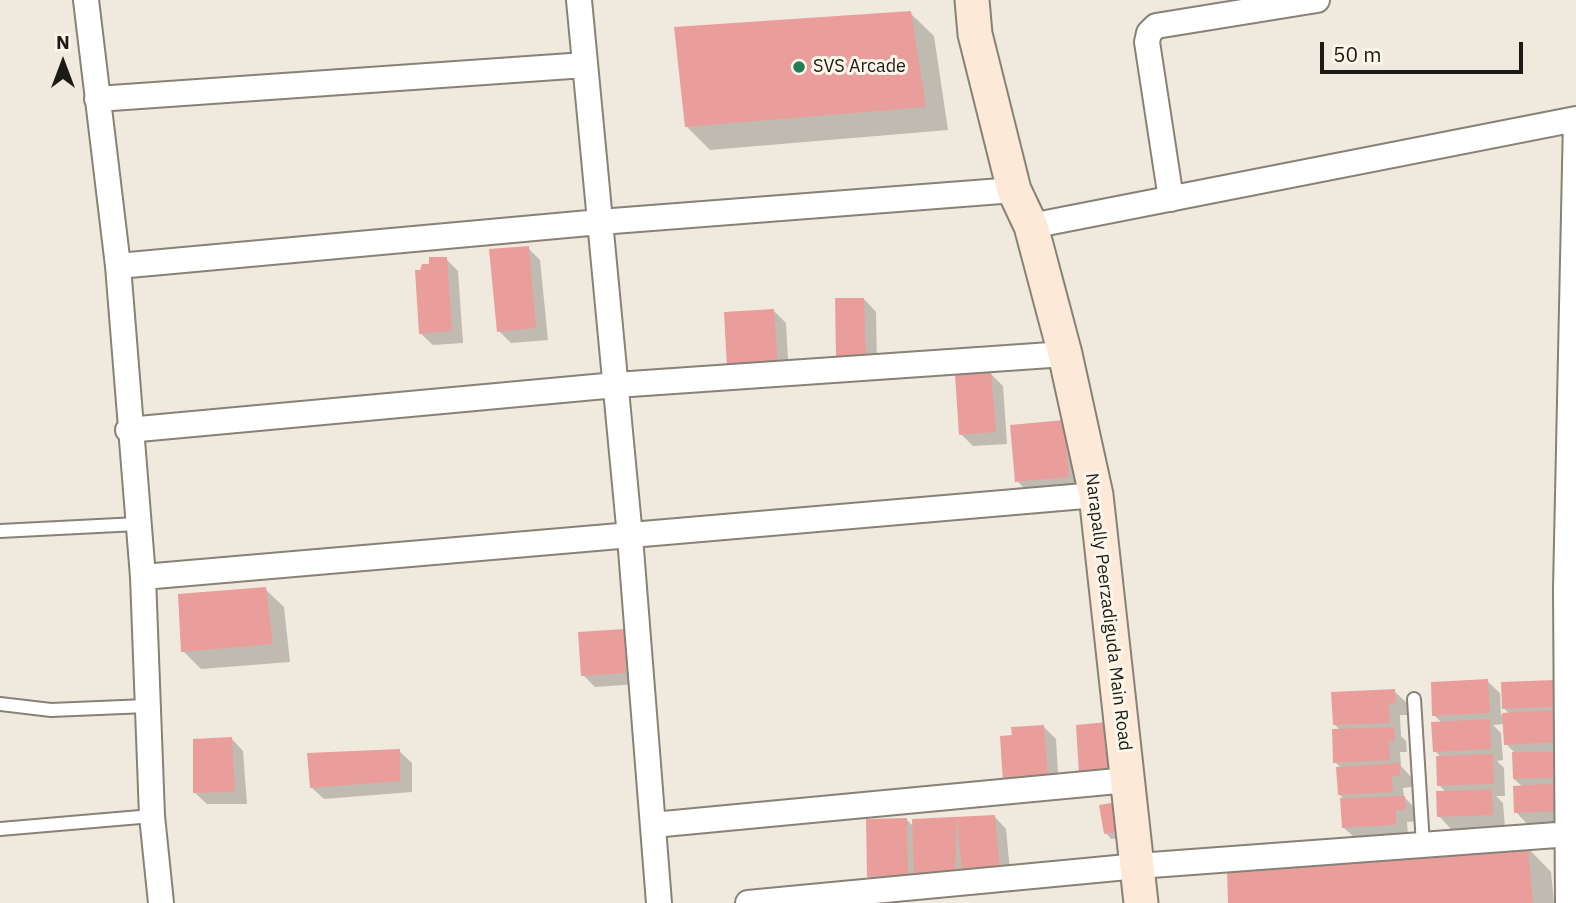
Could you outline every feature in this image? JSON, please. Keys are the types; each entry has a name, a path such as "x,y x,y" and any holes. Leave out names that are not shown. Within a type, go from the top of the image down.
{"street":[{"path":"86,0 118,266 128,430 143,577 152,816 161,903"},
{"path":"579,0 630,537 659,903"},
{"name":"Narapally Peerzadiguda Main Road","path":"972,0 975,34 1014,190 1031,226 1065,354 1096,495 1141,903"},
{"path":"1171,199 1147,42 1149,33 1156,26 1317,0"},
{"path":"97,99 585,65"},
{"path":"1031,226 1171,199 1575,130 1568,903"},
{"path":"118,266 600,222 1014,190"},
{"path":"128,430 616,385 1065,354"},
{"path":"143,577 1096,495"},
{"path":"653,825 1128,780"},
{"path":"748,903 833,898 1138,866 1570,834"}],"lane":[{"path":"0,531 137,524"},
{"path":"1414,699 1423,845"},
{"path":"0,704 51,710 147,706"},
{"path":"0,829 152,816"}],"building":[{"name":"SVS Arcade","path":"911,11 926,107 685,127 674,27"},
{"path":"529,246 536,328 497,332 489,249"},
{"path":"429,257 447,257 452,331 419,334 415,270 420,270 422,264 429,264"},
{"path":"835,298 864,298 866,356 836,357"},
{"path":"774,309 778,366 727,369 724,312"},
{"path":"991,372 996,432 959,435 955,375"},
{"path":"1064,420 1069,477 1015,482 1010,425"},
{"path":"266,587 273,644 181,652 178,594"},
{"path":"624,629 626,673 581,676 578,632"},
{"path":"1488,679 1490,713 1432,716 1431,682"},
{"path":"1555,680 1555,707 1502,709 1501,682"},
{"path":"1395,689 1396,703 1389,703 1390,723 1333,725 1331,692"},
{"path":"1554,710 1556,742 1504,745 1502,713"},
{"path":"1490,719 1491,749 1433,752 1431,722"},
{"path":"1107,722 1111,771 1079,774 1076,725"},
{"path":"1044,725 1048,779 1003,783 1000,736 1012,735 1011,727"},
{"path":"1394,727 1395,741 1389,741 1390,760 1333,763 1332,729"},
{"path":"232,737 235,792 193,793 193,739"},
{"path":"400,749 400,781 310,788 307,753"},
{"path":"1512,752 1563,752 1563,778 1513,779"},
{"path":"1493,754 1494,784 1437,786 1436,756"},
{"path":"1400,763 1400,776 1392,776 1393,792 1338,795 1336,767"},
{"path":"1561,783 1562,811 1514,813 1513,786"},
{"path":"1492,789 1493,815 1437,817 1436,791"},
{"path":"1405,796 1406,810 1396,810 1396,825 1342,828 1340,798"},
{"path":"1124,801 1128,830 1104,834 1099,805"},
{"path":"995,815 1000,870 962,873 957,818 955,875 914,877 912,819"},
{"path":"907,818 908,876 867,877 866,819"},
{"path":"1528,846 1533,903 1228,903 1227,870"}],"place":[{"name":"SVS Arcade","path":"799,67"}]}
